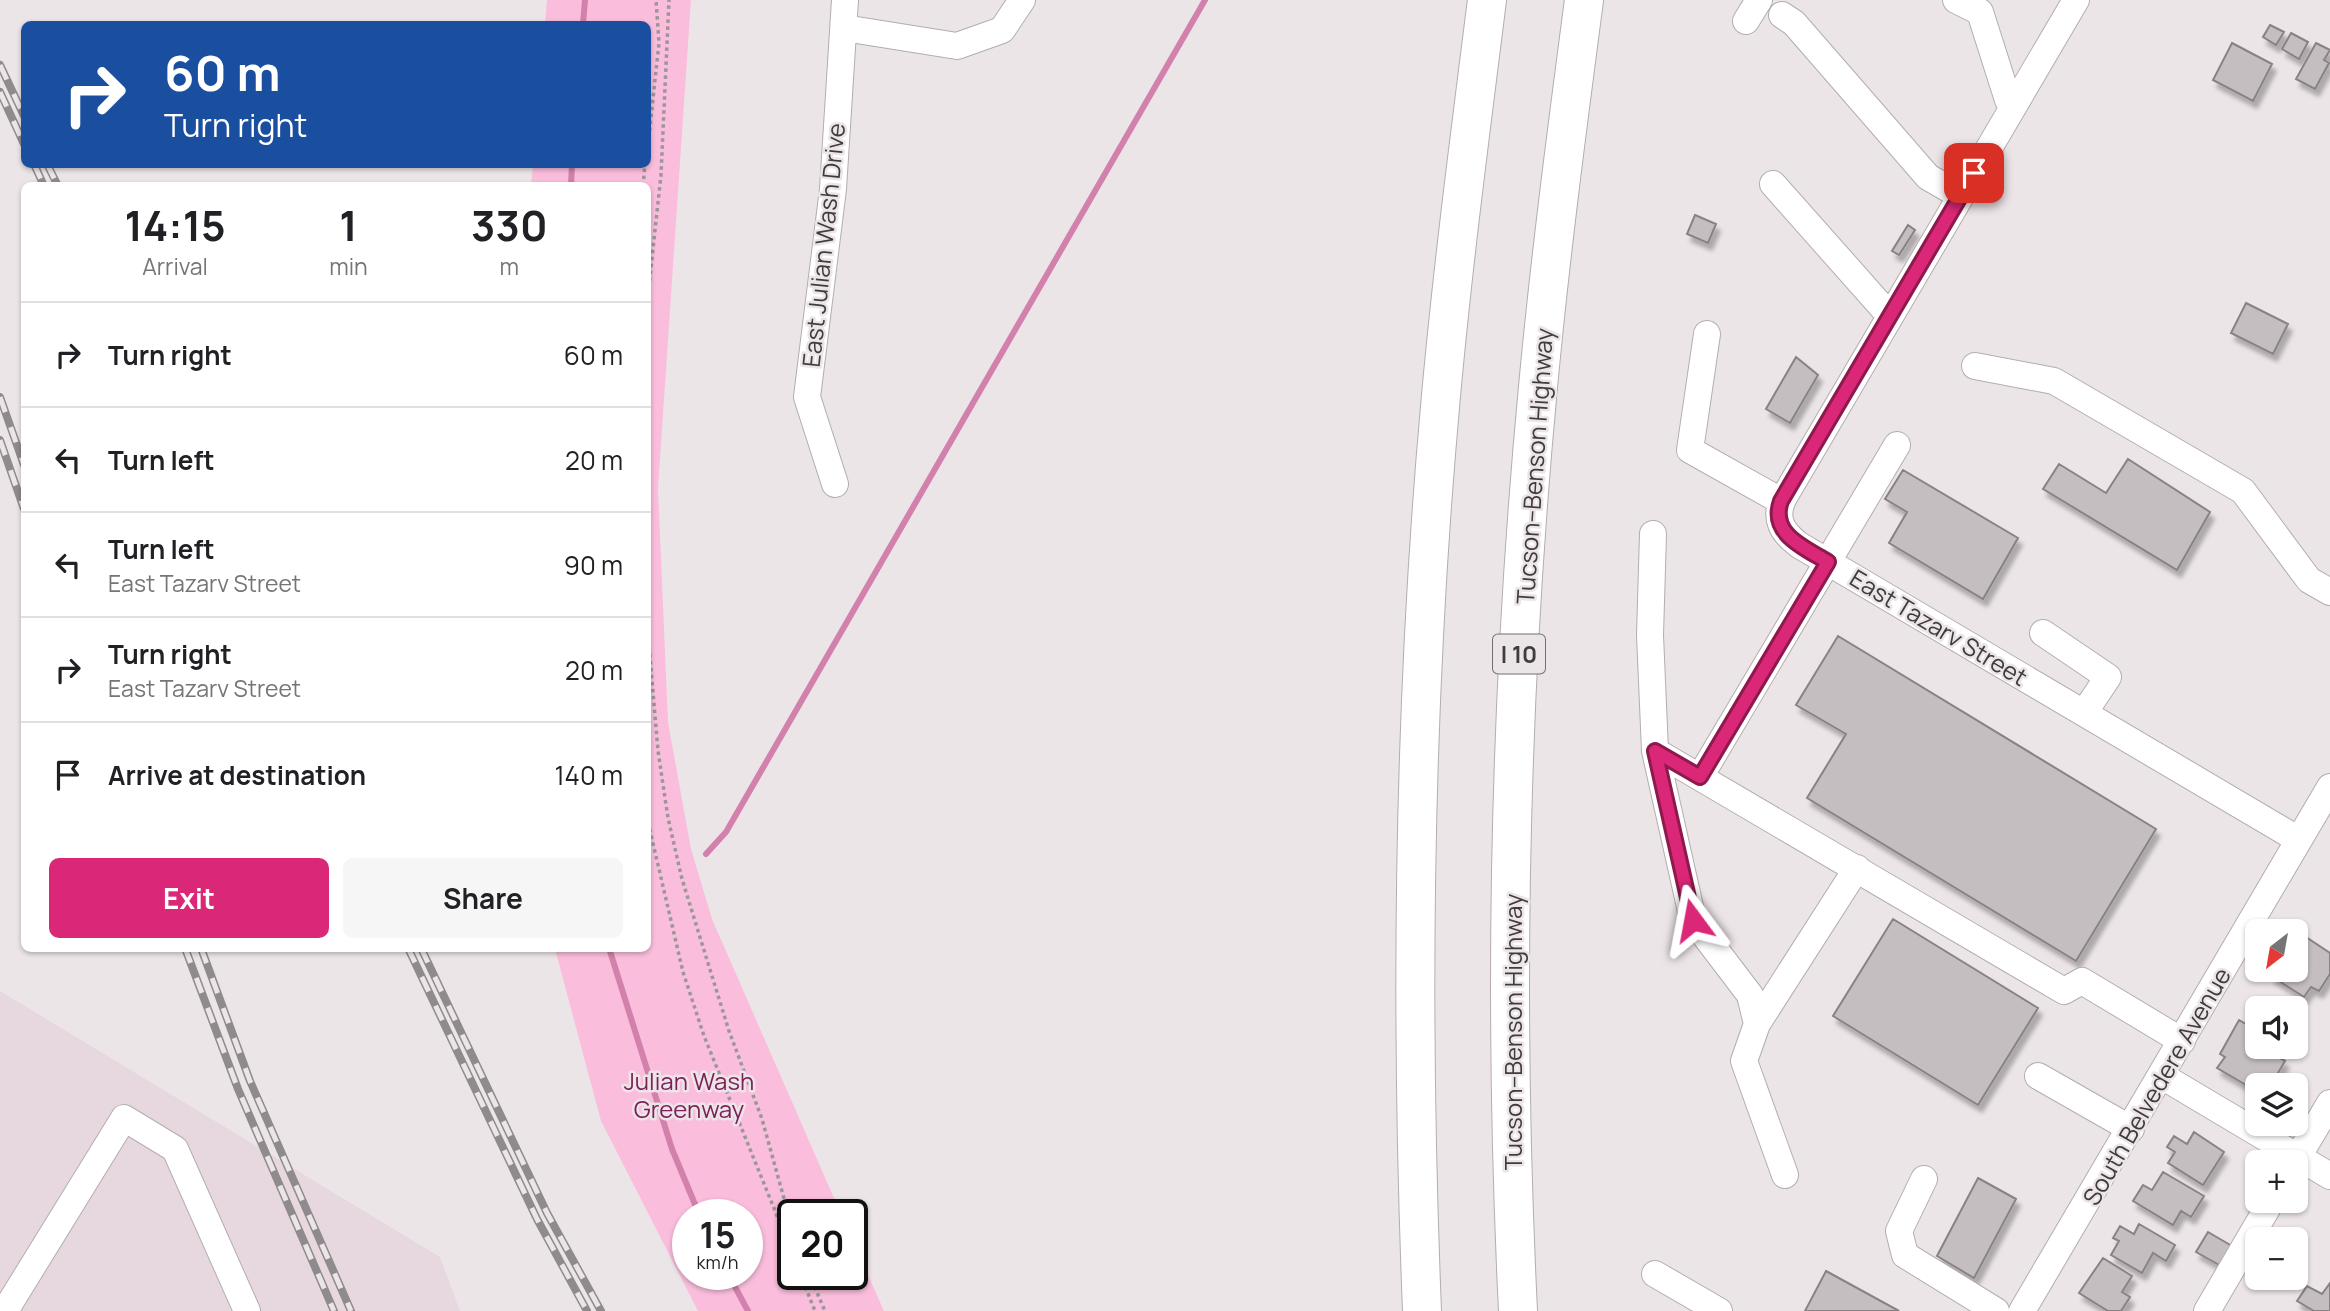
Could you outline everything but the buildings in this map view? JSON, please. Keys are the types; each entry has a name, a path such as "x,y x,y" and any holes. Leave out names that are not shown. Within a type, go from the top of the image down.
{"highway":[{"path":"1422,1311 1414,1046 1423,656 1448,315 1487,0"},
{"name":"Tucson–Benson Highway","path":"1518,1311 1513,1212 1510,968 1517,684 1537,390 1584,0"}],"street":[{"name":"East Julian Wash Drive","path":"835,484 807,397 832,189 845,0"},
{"path":"844,28 957,46 1002,30 1022,0"},
{"path":"1956,0 1980,12 2008,100 2015,104"},
{"path":"1707,334 1690,450 1781,501 2076,0"},
{"path":"1782,15 1794,23 1928,177 1961,196"},
{"path":"1773,184 1890,316"},
{"path":"1975,366 2054,381 2243,491 2308,580 2330,592"},
{"path":"1700,777 1897,445"},
{"name":"East Tazarv Street","path":"1781,501 1779,519 1782,530 1799,545 2299,840"},
{"path":"1653,534 1650,635 1655,751 1693,920 1750,995 1757,1024"},
{"path":"2043,633 2108,677 2084,713"},
{"path":"1655,751 2064,991 2082,981 2182,1041"},
{"name":"South Belvedere Avenue","path":"2022,1311 2330,787"},
{"path":"1785,1174 1744,1061 1757,1024 1857,868"},
{"path":"2038,1076 2131,1129"},
{"path":"2162,1076 2282,1150"},
{"path":"2302,1150 2330,1103"},
{"path":"5,1311 124,1118 175,1149 247,1311"},
{"path":"2308,1165 2330,1176"},
{"path":"1924,1179 1899,1231 1905,1255 1996,1311"},
{"path":"2207,1311 2264,1213"},
{"path":"1655,1273 1719,1311"}],"path":[{"path":"651,117 659,43 656,0"},
{"path":"651,267 661,175 669,0"},
{"path":"651,668 658,751 668,818 682,879 729,1031 762,1119 784,1199"},
{"path":"651,835 683,972 704,1036 777,1216"},
{"path":"806,1290 814,1311"},
{"path":"816,1290 825,1311"}],"shaded area":[{"path":"0,991 440,1257 460,1311 0,1311"}],"green space":[{"name":"Julian Wash Greenway","path":"547,0 691,0 658,488 668,722 691,849 712,919 834,1199 777,1199 777,1290 868,1290 868,1275 884,1311 698,1311 687,1290 763,1290 763,1199 672,1199 672,1260 601,1121 556,952 651,952 651,182 531,182 533,168 651,168 651,21 545,21"}],"waterway":[{"path":"583,21 585,0"},
{"path":"706,854 726,832 1205,0"},
{"path":"571,182 572,168"},
{"path":"610,952 672,1149 693,1199"},
{"path":"737,1290 748,1311"}],"railway":[{"path":"0,65 21,110"},
{"path":"0,92 21,138"},
{"path":"36,168 42,182"},
{"path":"49,168 56,182"},
{"path":"0,397 21,456"},
{"path":"0,440 21,500"},
{"path":"187,952 238,1089 334,1311"},
{"path":"202,952 250,1081 351,1311"},
{"path":"410,952 537,1219 587,1311"},
{"path":"423,952 547,1213 601,1311"}],"route":[{"path":"1693,920 1655,751 1700,777 1828,562 1790,539 1782,530 1779,519 1781,501 1974,173"}]}
